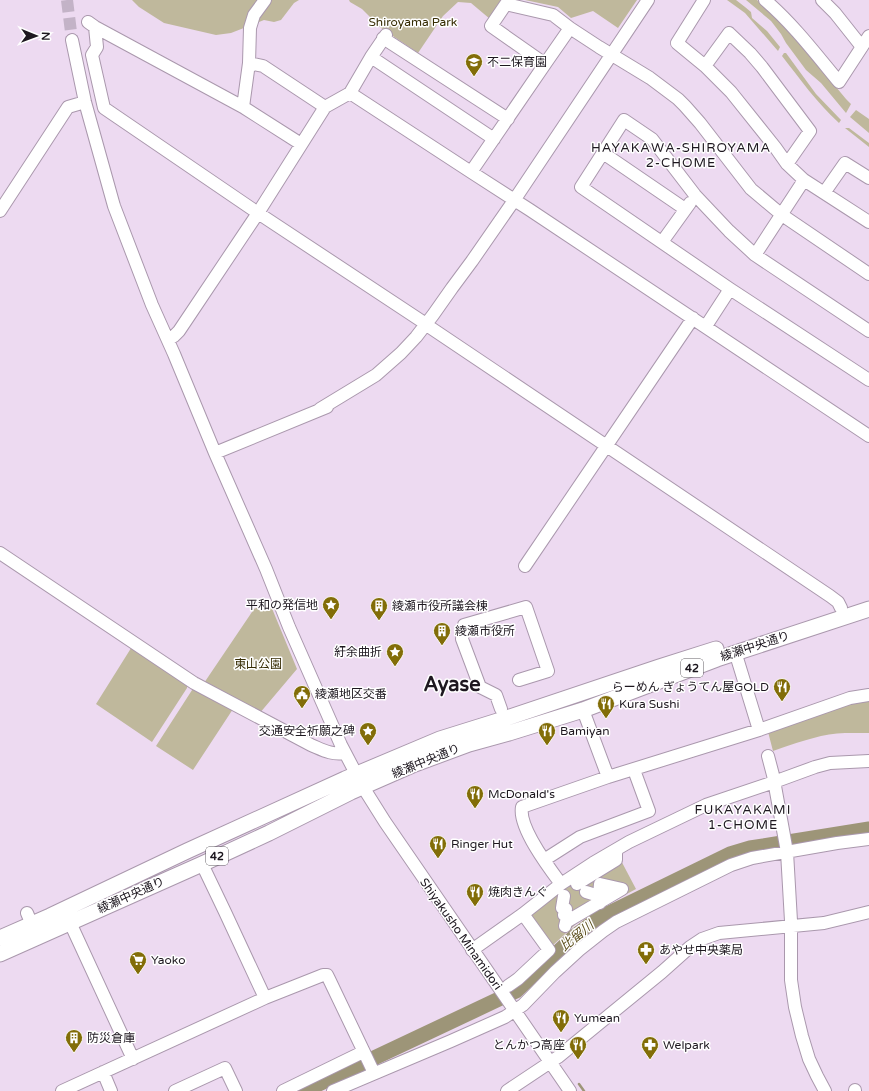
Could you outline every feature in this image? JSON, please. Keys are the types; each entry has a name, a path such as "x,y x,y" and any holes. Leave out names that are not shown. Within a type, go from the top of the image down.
{"main road":[{"name":"綾瀬中央通り","path":"0,938 29,919 67,916 202,864 440,739 869,599"},
{"name":"綾瀬中央通り","path":"0,954 67,916 194,848 360,781 408,766 454,749 583,710 717,658 869,609"}],"street":[{"path":"243,107 249,63 250,28 254,15 265,0"},
{"path":"215,453 320,409 353,397 380,380 407,356 420,341 428,326 456,291 472,261 515,200 648,0"},
{"path":"704,0 677,43 705,66 731,92 787,164 804,180 869,222"},
{"path":"765,0 801,35 839,82 869,36"},
{"path":"822,0 835,13 862,47"},
{"path":"545,64 491,26 506,4 553,15 570,28 650,78 685,106 751,188 782,215 869,274"},
{"path":"301,144 243,107 91,25 97,47 92,55 104,108 258,213 830,596 838,602 841,608"},
{"path":"471,172 570,28"},
{"path":"705,66 729,33 762,67 810,131 787,164"},
{"path":"168,340 178,331 258,213 326,107 350,93 371,57 385,37 508,119"},
{"name":"Shiyakusho Minamidori","path":"72,40 85,102 114,206 152,305 343,749 360,781 385,822 472,950 508,998 570,1091"},
{"path":"371,57 494,139"},
{"path":"249,63 263,66 326,107"},
{"path":"350,93 706,326 869,436"},
{"path":"0,211 68,107 85,102"},
{"path":"869,331 755,254 729,231 695,195 652,139 624,120 581,187 730,289 869,380"},
{"path":"603,153 685,209"},
{"path":"824,193 845,164 869,178"},
{"path":"755,254 804,180"},
{"path":"662,242 695,195"},
{"path":"706,326 730,289"},
{"path":"525,566 693,318"},
{"path":"0,553 194,683 311,745 337,754 343,749"},
{"path":"501,709 496,695 480,687 462,639 464,625 526,607 548,670 519,680"},
{"path":"737,658 759,730"},
{"path":"616,853 616,860 582,888 599,899 566,924 567,915 564,915 566,909 562,908 561,892 530,838 521,812 522,807 608,777 759,730 850,698 869,695"},
{"path":"583,710 608,777"},
{"path":"768,756 786,844 791,926 790,980 794,1007 809,1059 825,1091"},
{"path":"472,950 561,892 592,863 629,842 706,805 830,763 869,762"},
{"path":"544,860 580,837 649,812 634,770"},
{"path":"508,998 523,1006 555,972 579,950 616,922 731,865 786,844 869,839"},
{"path":"202,864 265,998"},
{"path":"507,1091 550,1063 608,1017 690,947 702,939 719,933 824,923 869,912"},
{"path":"67,916 133,1058"},
{"path":"283,1091 368,1062 464,1035 505,1017 508,998 518,979 549,950 525,916"},
{"path":"62,1091 265,998 323,975 327,976 368,1062"},
{"path":"333,1091 368,1062"},
{"path":"175,1091 225,1068 236,1091"},
{"path":"103,1072 111,1091"}],"green space":[{"path":"132,0 299,0 294,3 281,20 274,22 264,20 231,33 216,35 164,23 139,7"},
{"name":"Shiroyama Park","path":"349,0 504,0 490,19 471,3 458,2 443,16 418,53 381,28 362,9"},
{"path":"525,0 637,0 618,28 593,11 571,18 558,7"},
{"path":"727,0 736,0 751,12 752,18 767,31 780,47 778,51 745,13"},
{"path":"746,0 757,0 782,22 851,104 846,113 821,83 806,70 771,21"},
{"path":"786,53 816,94 841,120 839,123 802,82 782,56"},
{"path":"856,110 869,119 869,133 850,117"},
{"path":"845,128 849,128 869,143 869,147"},
{"name":"東山公園","path":"267,603 271,606 297,669 259,714 204,683 254,609"},
{"path":"133,645 187,683 187,688 152,742 96,704"},
{"path":"194,687 233,709 193,770 156,746"},
{"path":"869,698 869,733 827,735 773,751 767,728"},
{"path":"617,853 636,889 597,910 576,924 552,946 527,915"}],"waterway":[{"name":"比留川","path":"304,1091 516,991 575,936 599,918 730,854 750,848 869,829"},
{"path":"579,1084 584,1091"}],"tunnel":[{"path":"67,0 72,40"}],"place":[{"name":"不二保育園","path":"474,77"},
{"name":"平和の発信地","path":"331,620"},
{"name":"綾瀬市役所議会棟","path":"379,621"},
{"name":"綾瀬市役所","path":"442,646"},
{"name":"紆余曲折","path":"395,667"},
{"name":"らーめん ぎょうてん屋GOLD","path":"782,702"},
{"name":"綾瀬地区交番","path":"302,709"},
{"name":"Kura Sushi","path":"606,719"},
{"name":"交通安全祈願之碑","path":"368,746"},
{"name":"Bamiyan","path":"547,746"},
{"name":"McDonald's","path":"475,809"},
{"name":"Ringer Hut","path":"438,859"},
{"name":"焼肉きんぐ","path":"475,907"},
{"name":"あやせ中央薬局","path":"646,965"},
{"name":"Yaoko","path":"138,975"},
{"name":"Yumean","path":"561,1033"},
{"name":"防災倉庫","path":"74,1053"},
{"name":"とんかつ高座","path":"578,1060"},
{"name":"Welpark","path":"650,1060"}],"district":[{"name":"HAYAKAWA-SHIROYAMA 2-CHOME","path":"681,156"},
{"name":"Ayase","path":"452,685"},
{"name":"FUKAYAKAMI 1-CHOME","path":"743,818"}]}
